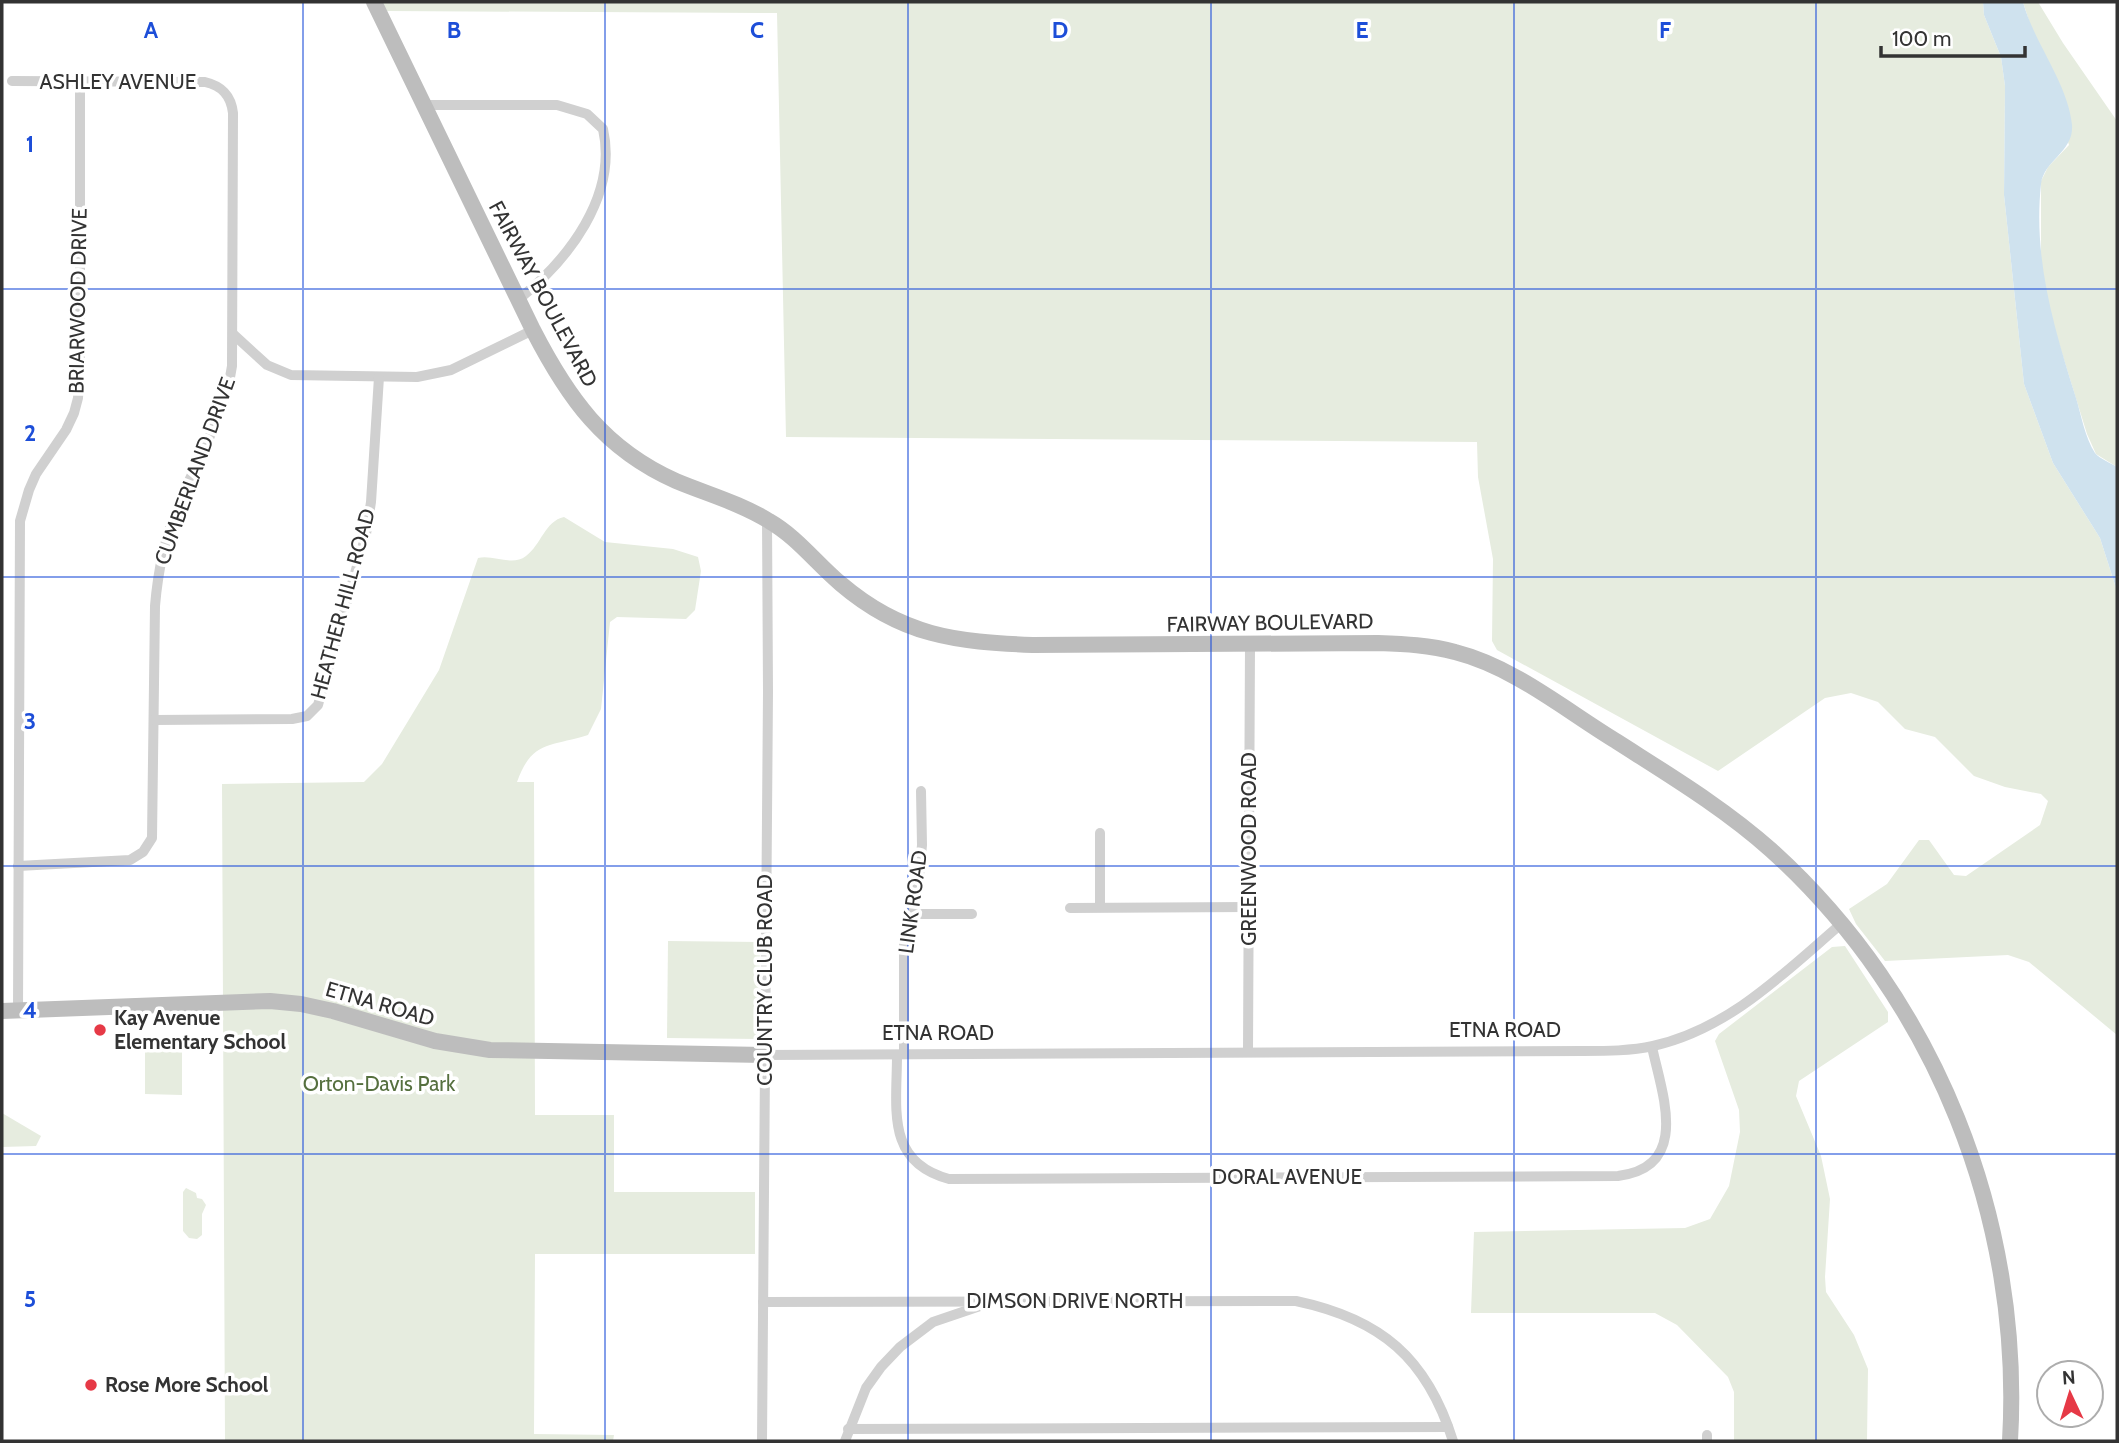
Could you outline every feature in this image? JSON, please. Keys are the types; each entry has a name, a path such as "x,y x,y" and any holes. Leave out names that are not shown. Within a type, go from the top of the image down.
{"street":[{"name":"FAIRWAY BOULEVARD","path":"374,2 533,330 554,370 580,408 618,446 667,477 767,519 786,531 842,585 873,607 904,624 939,636 975,643 1407,644 1458,652 1498,668 1657,767 1733,818 1793,870 1841,923 1892,990 1937,1069 1956,1113 1977,1170 1995,1239 2005,1305 2012,1385 2011,1441"},
{"name":"ASHLEY AVENUE","path":"12,81 198,81 211,83 222,89"},
{"name":"BRIARWOOD DRIVE","path":"10,1010 18,866 20,521 36,474 66,430 78,398 80,81"},
{"name":"CUMBERLAND DRIVE","path":"18,866 122,862 137,857 149,846 153,830 155,606 158,573 179,503 229,390 232,366 233,113 230,100 222,89"},
{"path":"424,105 557,105 587,114 603,129 606,163 593,209 562,257 519,299"},
{"path":"233,334 258,358 279,372 304,377 417,377 451,370 533,330"},
{"name":"HEATHER HILL ROAD","path":"154,720 292,719 307,716 318,705 366,534 371,502 379,377"},
{"name":"COUNTRY CLUB ROAD","path":"762,1441 767,519"},
{"name":"GREENWOOD ROAD","path":"1248,1052 1250,645"},
{"name":"LINK ROAD","path":"900,1055 904,941 908,914 919,876 921,855 921,791"},
{"path":"1100,833 1100,907"},
{"path":"1070,908 1250,907"},
{"path":"908,914 972,914"},
{"name":"ETNA ROAD","path":"10,1010 237,1001 282,1002 333,1011 435,1041 489,1050 764,1055 1598,1051 1652,1047 1680,1038 1731,1014 1766,988 1841,923"},
{"name":"DORAL AVENUE","path":"900,1055 897,1124 905,1150 911,1160 923,1170 949,1179 1618,1176 1639,1172 1648,1166 1657,1158 1666,1139 1667,1118 1652,1047"},
{"name":"DIMSON DRIVE NORTH","path":"763,1303 1296,1301 1343,1313 1380,1333 1409,1359 1430,1388 1453,1441"},
{"path":"845,1441 866,1388 900,1347 933,1322 992,1302"},
{"path":"848,1429 1448,1427"},
{"path":"1336,1428 1336,1441"}],"green space":[{"path":"382,2 1983,2 1984,15 2001,57 2005,86 2004,195 2024,384 2053,463 2100,538 2117,591 2117,1035 2029,962 2008,955 1885,961 1856,924 1849,909 1887,884 1919,840 1929,840 1954,875 1966,876 2040,825 2048,801 2041,794 2005,787 1974,776 1935,737 1905,729 1878,702 1851,693 1825,698 1718,771 1497,650 1492,641 1493,559 1478,477 1477,442 786,437 777,13 387,11"},
{"path":"2023,2 2038,2 2117,121 2117,467 2096,454 2087,434 2052,321 2041,264 2041,181 2048,167 2069,145"},
{"name":"Orton-Davis Park","path":"564,517 605,542 673,549 698,557 701,571 695,610 686,619 617,617 610,622 601,709 588,735 553,744 536,752 523,768 517,782 534,782 535,1115 614,1115 614,1192 755,1192 755,1254 535,1254 534,1434 614,1435 613,1441 225,1441 222,784 364,782 382,764 439,670 478,558 521,559 531,551 552,523"},
{"path":"668,941 760,942 759,1039 667,1038"},
{"path":"1845,946 1888,1012 1888,1022 1799,1081 1796,1096 1821,1156 1830,1199 1826,1292 1854,1335 1868,1369 1867,1441 1734,1441 1734,1392 1728,1377 1677,1325 1655,1313 1471,1313 1474,1232 1685,1228 1710,1219 1729,1186 1740,1132 1739,1110 1715,1041 1719,1034 1832,947"},
{"path":"145,1045 182,1045 182,1095 145,1094"},
{"path":"2,1113 41,1136 36,1146 2,1147"},
{"path":"186,1188 196,1193 197,1198 202,1199 206,1205 202,1214 202,1235 197,1239 189,1238 183,1231 183,1192"}],"water":[{"path":"1983,2 2023,2 2058,78 2069,109 2071,134 2064,149 2047,168 2041,184 2040,240 2053,319 2086,433 2095,453 2117,467 2117,591 2100,538 2053,463 2024,384 2004,195 2005,86 2001,57 1984,15"}],"place":[{"name":"Kay Avenue Elementary School","path":"100,1030"},
{"name":"Rose More School","path":"91,1385"}]}
